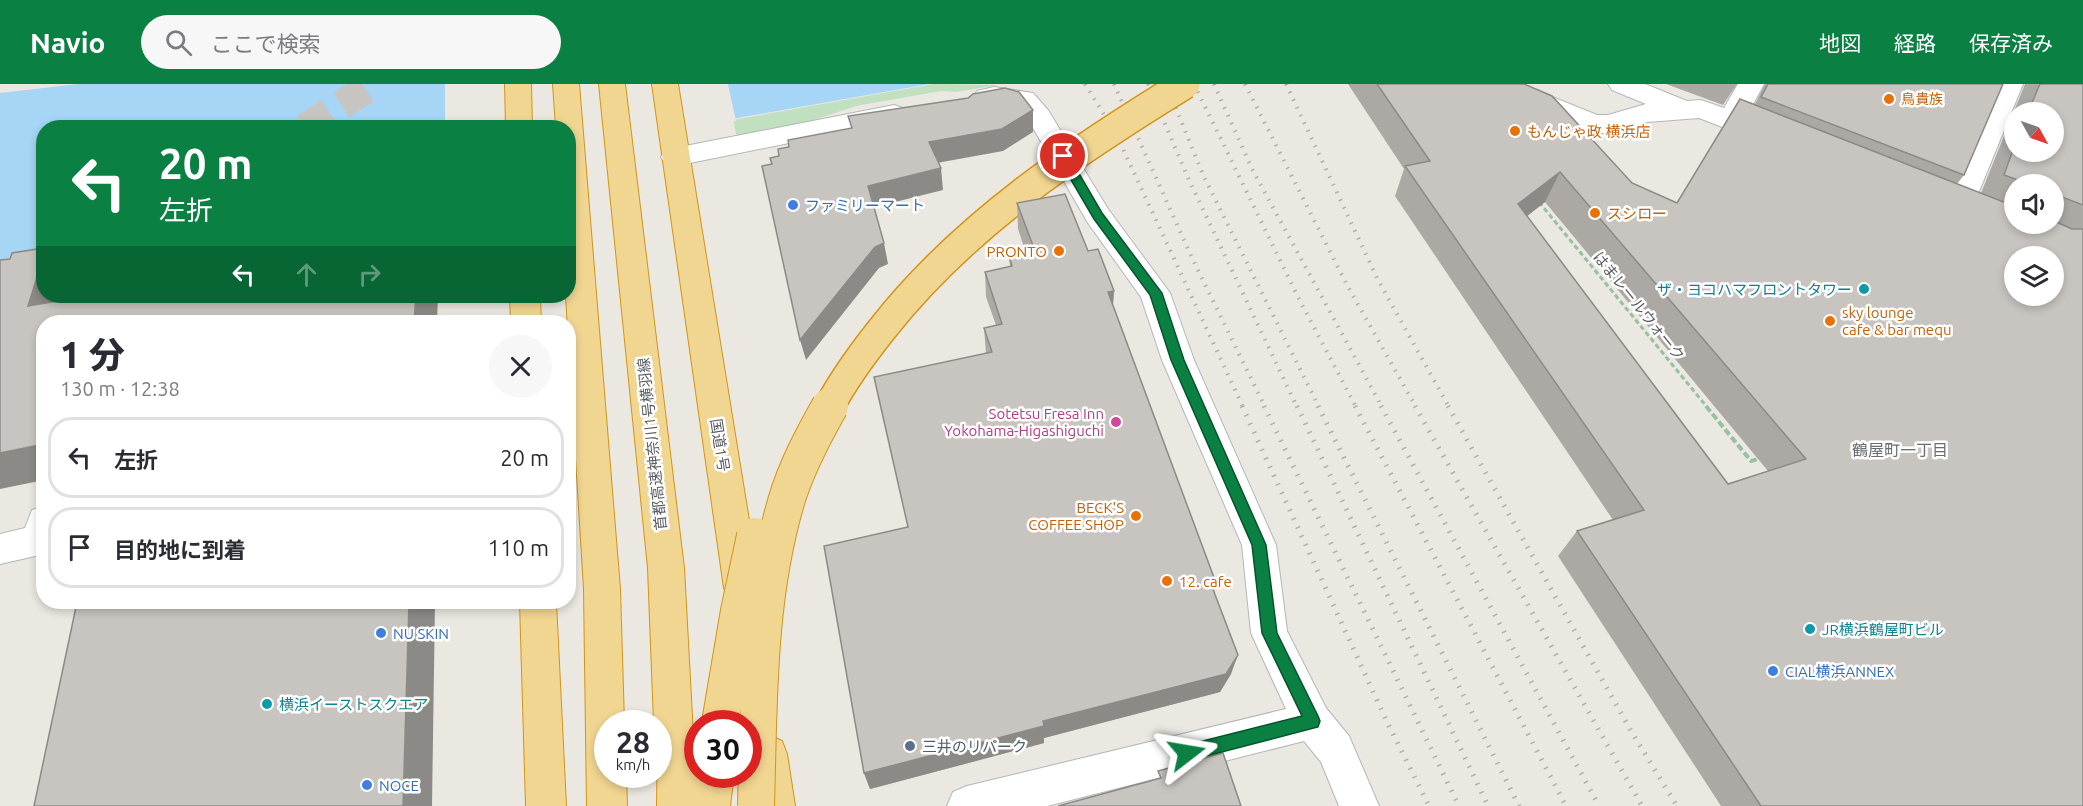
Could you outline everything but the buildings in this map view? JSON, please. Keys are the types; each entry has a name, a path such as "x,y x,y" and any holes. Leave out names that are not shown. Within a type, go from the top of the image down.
{"highway":[{"path":"518,84 519,120"},
{"path":"566,84 569,120"},
{"name":"首都高速神奈川1号横羽線","path":"612,84 666,568 677,806"},
{"name":"国道1号","path":"665,84 775,806"},
{"path":"722,710 750,555 765,503 784,453 837,360 907,276 974,212 1038,161 1160,84"},
{"path":"756,806 765,603 773,552 785,504 803,457 827,410 855,366 888,322 956,248 1011,200 1050,171 1185,84"},
{"path":"576,220 603,589 607,806"},
{"path":"538,609 546,806"},
{"path":"710,806 712,788"}],"street":[{"path":"1496,84 1596,124 1608,124 1647,113 1693,110"},
{"path":"1621,84 1730,121 1795,147"},
{"path":"1686,84 1693,110"},
{"path":"1730,121 1751,84"},
{"path":"1984,222 1946,206 2010,84"},
{"path":"963,101 994,96 1024,99 1039,116 1098,216 1155,293 1178,360 1259,545 1269,633 1312,721 1335,749 1359,806"},
{"path":"674,146 922,109"},
{"path":"0,549 36,541"},
{"path":"967,806 1312,721"}],"path":[{"name":"はまレールウォーク","path":"1533,194 1750,461 1772,454"}],"green space":[{"path":"934,84 999,85 956,92 941,91 856,106 790,128 737,138 733,120"}],"water":[{"path":"78,84 929,84 576,147 576,120 36,120 36,266 0,273 0,93"}],"pier":[{"path":"445,84 728,84 736,121 576,150 576,120 445,120"}],"tunnel":[{"path":"318,120 374,84"}],"railway":[{"path":"1085,84 1116,134 1243,407"},
{"path":"1114,84 1192,258 1265,407"},
{"path":"1148,84 1189,180 1297,407"},
{"path":"1166,84 1204,177 1319,407"},
{"path":"1194,84 1298,297 1356,407"},
{"path":"1214,84 1252,169 1382,407"},
{"path":"1245,84 1347,285 1416,407"},
{"path":"1286,84 1378,280 1449,407"},
{"path":"1242,406 1387,722 1429,806"},
{"path":"1264,406 1459,806"},
{"path":"1297,406 1488,806"},
{"path":"1318,406 1519,806"},
{"path":"1355,406 1566,806"},
{"path":"1381,406 1599,806"},
{"path":"1415,406 1642,806"},
{"path":"1448,406 1631,731 1677,806"}],"place":[{"name":"鳥貴族","path":"1889,99"},
{"name":"もんじゃ政 横浜店","path":"1515,131"},
{"name":"ファミリーマート","path":"793,205"},
{"name":"スシロー","path":"1595,213"},
{"name":"PRONTO","path":"1059,251"},
{"name":"ザ・ヨコハマフロントタワー","path":"1864,289"},
{"name":"sky lounge cafe & bar mequ","path":"1830,321"},
{"name":"Sotetsu Fresa Inn Yokohama-Higashiguchi","path":"1116,422"},
{"name":"BECK'S COFFEE SHOP","path":"1136,516"},
{"name":"12. cafe","path":"1167,581"},
{"name":"JR横浜鶴屋町ビル","path":"1810,629"},
{"name":"NU SKIN","path":"381,633"},
{"name":"CIAL横浜ANNEX","path":"1773,671"},
{"name":"横浜イーストスクエア","path":"267,704"},
{"name":"三井のリパーク","path":"910,746"},
{"name":"NOCE","path":"367,785"}],"district":[{"name":"鶴屋町一丁目","path":"1900,450"}],"route":[{"path":"1063,156 1098,216 1155,293 1178,360 1259,545 1269,633 1312,721 1187,753"}]}
